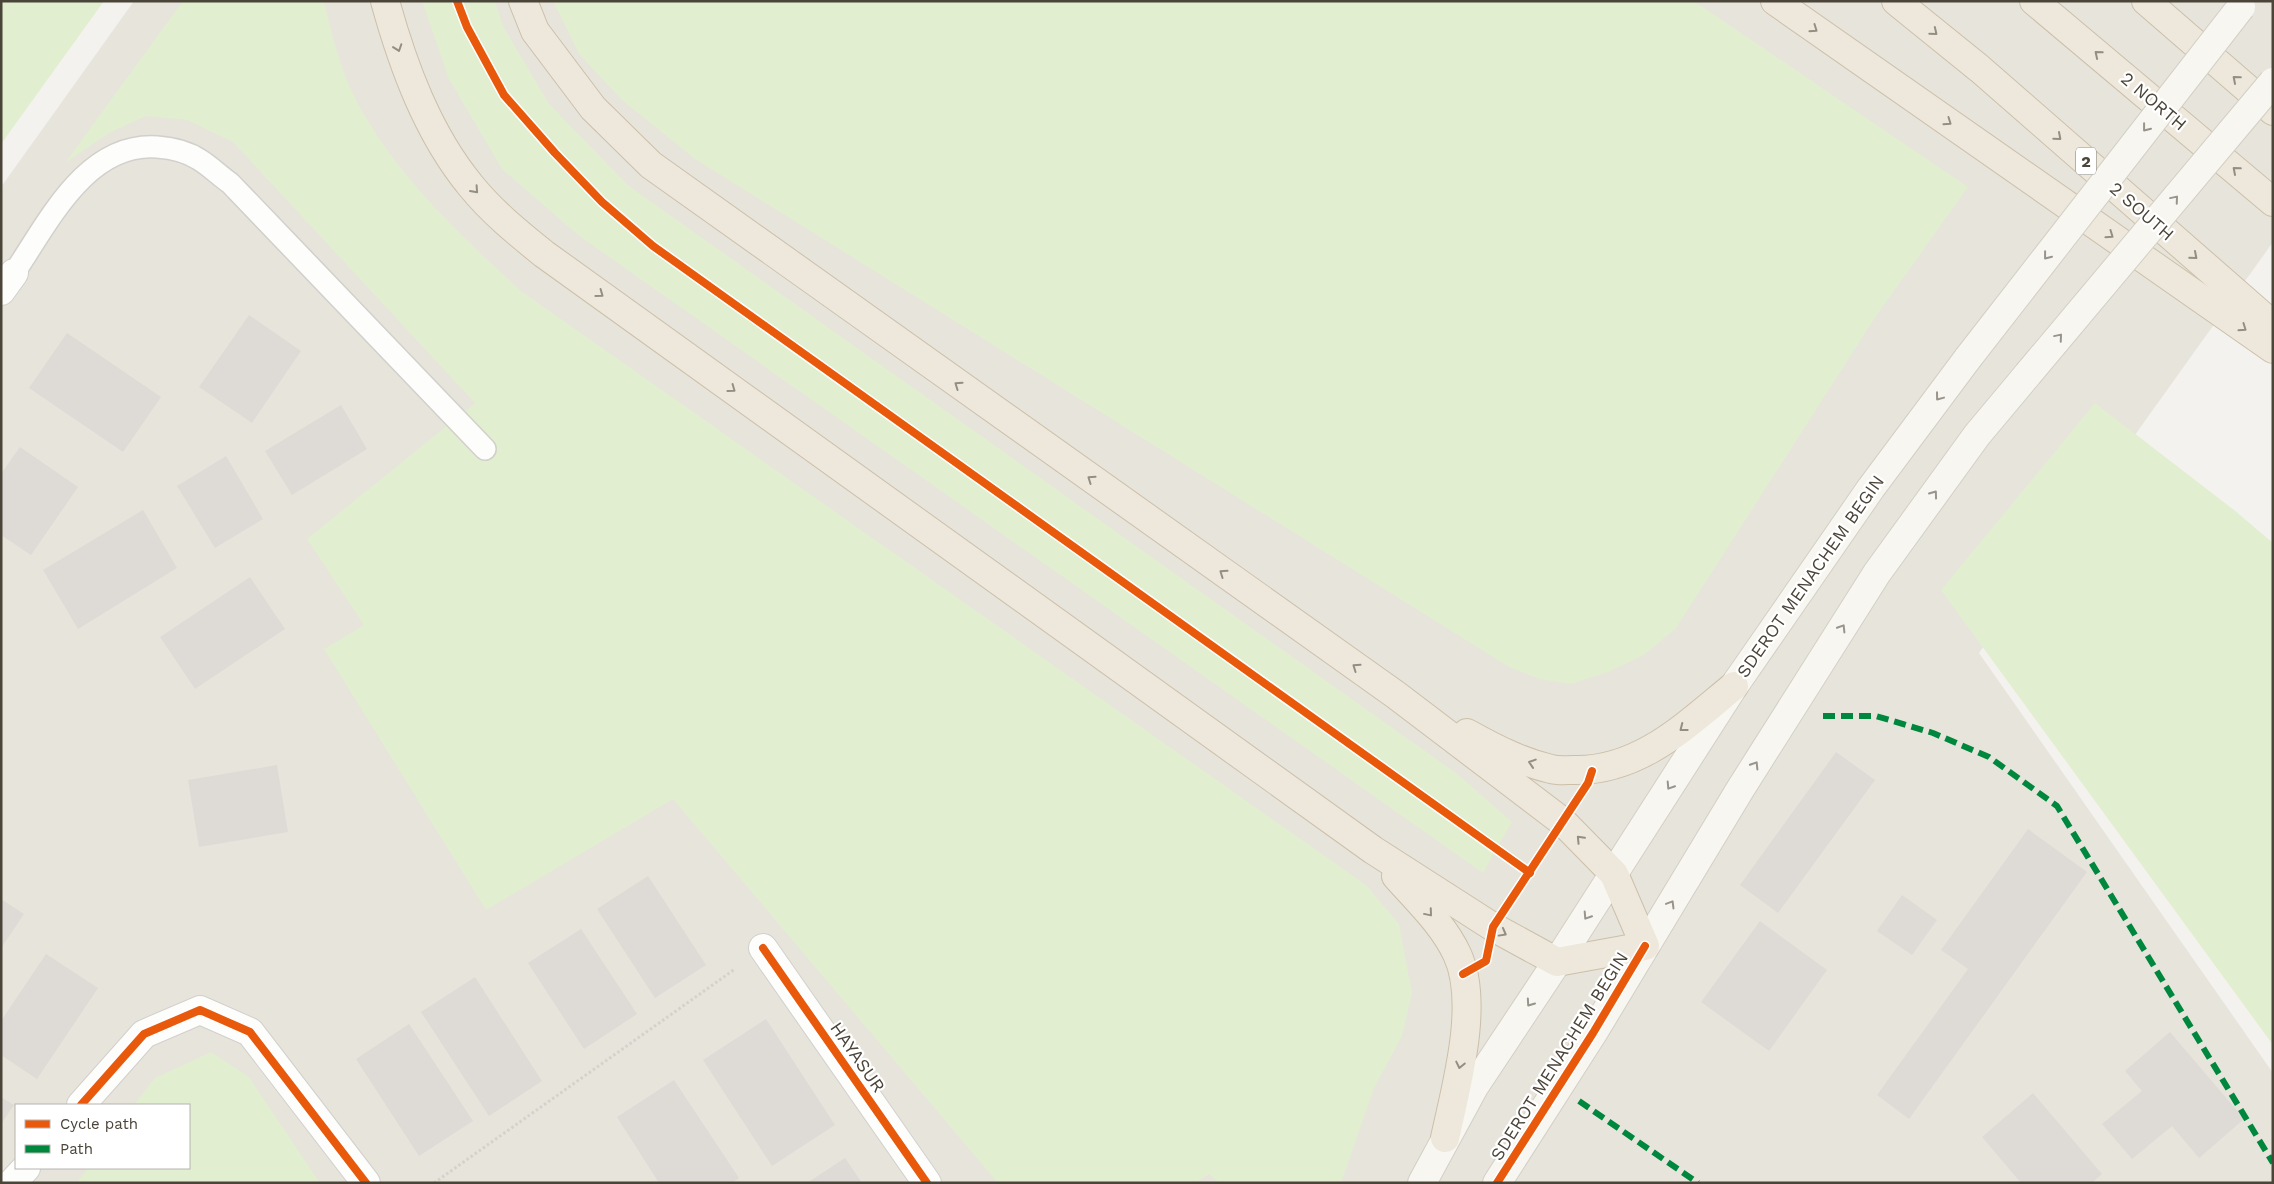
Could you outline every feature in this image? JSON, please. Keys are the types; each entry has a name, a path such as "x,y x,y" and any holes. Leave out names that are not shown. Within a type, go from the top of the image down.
{"highway":[{"path":"385,1 401,55 417,96 443,144 471,186 503,220 544,254 1374,850 1493,927 1557,962 1645,946 1614,874 1563,822 1396,695 651,165 593,108 535,31 523,1"},
{"path":"1775,1 2273,349"},
{"name":"2 SOUTH","path":"1896,1 1980,69 2273,325"},
{"name":"2 NORTH","path":"2034,1 2273,202"},
{"path":"2146,1 2273,111"},
{"path":"1396,695 1510,756 1552,770 1592,771 1621,764 1663,743 1734,686"},
{"path":"1374,850 1438,923 1457,954 1463,974 1466,1017 1463,1052 1445,1138"}],"main road":[{"name":"SDEROT MENACHEM BEGIN","path":"1422,1183 1445,1138 1500,1046 1557,962 1734,686 1871,488 1968,358 2243,4"},
{"name":"SDEROT MENACHEM BEGIN","path":"1497,1183 1593,1033 1746,780 1877,573 1977,435 2273,82"}],"street":[{"name":"HAYASUR","path":"764,948 927,1183"},
{"path":"82,1104 144,1034 200,1010 250,1032 366,1183"},
{"path":"12,1183 25,1169"}],"lane":[{"path":"7,282 70,190 97,164 117,152 145,146 171,148 199,159 230,183 485,450"}],"path":[{"path":"434,1183 764,948"}],"shaded area":[{"path":"134,1 2273,1 2273,242 1979,653 2273,1073 2273,1183 1,1183 1,187"}],"green space":[{"path":"1,1 104,1 1,144"},
{"path":"183,1 324,1 347,81 368,121 386,148 427,199 521,291 1366,885 1399,924 1412,993 1402,1036 1374,1088 1341,1183 1219,1183 1209,1174 1196,1183 998,1183 673,799 486,910 324,649 364,625 307,539 475,403 233,142 187,120 146,116 109,133 65,163"},
{"path":"422,1 495,1 503,26 549,104 629,186 1456,773 1512,822 1483,873 578,235 502,169 449,79"},
{"path":"553,1 1694,1 1968,187 1876,316 1676,628 1644,655 1608,672 1571,684 1540,679 1509,667 695,159 623,101 579,54"},
{"path":"2095,403 2234,510 2273,543 2273,1045 1941,590"},
{"path":"211,1052 249,1077 320,1183 76,1183 87,1169 190,1169 190,1104 135,1104 155,1078"}],"building":[{"path":"249,315 301,351 252,423 199,387"},
{"path":"67,333 161,397 123,452 29,388"},
{"path":"341,405 367,449 292,495 265,451"},
{"path":"20,447 78,487 31,555 1,535 1,474"},
{"path":"226,456 263,519 215,548 177,486"},
{"path":"143,510 177,568 78,629 43,570"},
{"path":"250,577 285,629 195,689 160,637"},
{"path":"1836,752 1875,780 1778,913 1740,885"},
{"path":"277,765 288,832 199,847 188,780"},
{"path":"2028,829 2087,872 1909,1119 1877,1095 1968,969 1941,950"},
{"path":"648,876 706,965 655,998 597,909"},
{"path":"1902,895 1937,920 1912,955 1877,931"},
{"path":"1,899 24,914 1,948"},
{"path":"1760,921 1827,970 1769,1051 1701,1002"},
{"path":"581,929 637,1014 584,1049 528,963"},
{"path":"46,954 98,988 37,1079 1,1055 1,1021"},
{"path":"475,977 542,1081 489,1116 421,1012"},
{"path":"766,1019 835,1125 772,1166 703,1060"},
{"path":"409,1024 473,1121 419,1156 356,1059"},
{"path":"2170,1032 2244,1119 2199,1158 2172,1126 2132,1159 2102,1124 2142,1091 2125,1071"},
{"path":"674,1080 739,1178 732,1183 659,1183 617,1117"},
{"path":"2033,1093 2102,1174 2092,1183 2021,1183 1982,1137"},
{"path":"1,1097 14,1105 1,1124"},
{"path":"845,1158 862,1183 807,1183"}],"marked path":[{"path":"1823,716 1876,716 1933,733 1989,757 2057,806 2273,1163"},
{"path":"1579,1101 1698,1183"}],"cycle path":[{"path":"457,1 467,27 504,95 555,153 602,202 653,246 1530,873"},
{"path":"1463,974 1486,961 1493,927 1588,783 1592,771"},
{"path":"1497,1183 1593,1033 1645,946"},
{"path":"763,948 927,1183"},
{"path":"82,1104 144,1034 200,1010 250,1032 366,1183"}]}
